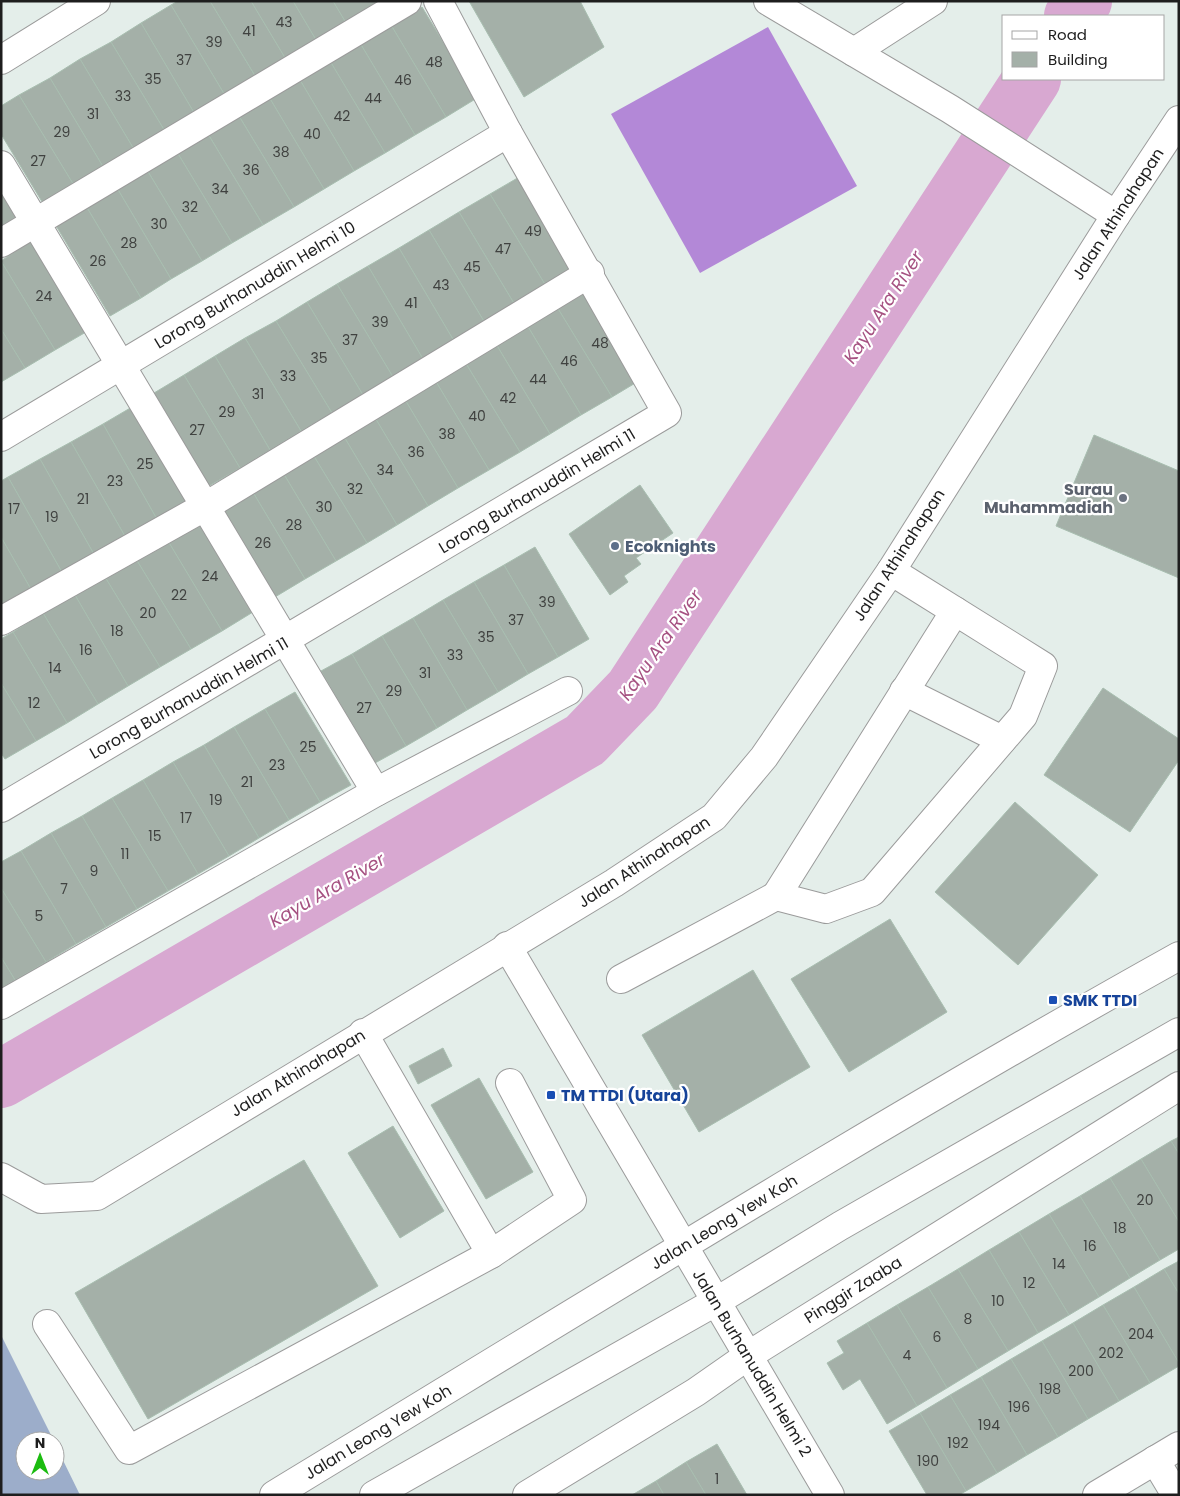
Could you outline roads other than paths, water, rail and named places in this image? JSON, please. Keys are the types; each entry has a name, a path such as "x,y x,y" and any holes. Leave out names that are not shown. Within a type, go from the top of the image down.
{"street":[{"path":"1,60 96,1"},
{"path":"1,243 407,1"},
{"name":"Lorong Burhanuddin Helmi 11","path":"1,808 667,413 590,273 508,133 438,1"},
{"path":"768,1 950,109 1116,215"},
{"path":"854,52 933,1"},
{"name":"Jalan Athinahapan","path":"1,1177 41,1199 97,1196 363,1033 614,883 714,817 764,757 891,571 1116,215 1179,120"},
{"name":"Lorong Burhanuddin Helmi 10","path":"1,436 508,133"},
{"path":"1,165 122,364 376,792"},
{"path":"1,621 206,506 590,273"},
{"path":"776,896 826,910 872,892 1023,716 1043,666 891,571"},
{"path":"621,978 776,896 955,611"},
{"path":"1,1005 376,792 568,691"},
{"path":"904,691 1002,740"},
{"name":"Jalan Burhanuddin Helmi 2","path":"507,946 830,1495"},
{"name":"Jalan Leong Yew Koh","path":"274,1495 683,1247 1065,1020 1179,956"},
{"path":"374,1495 717,1301 840,1226 1179,1032"},
{"path":"363,1033 491,1254"},
{"path":"47,1324 129,1450 491,1254 572,1200 510,1083"},
{"name":"Pinggir Zaaba","path":"527,1495 696,1392 749,1355 1179,1086"},
{"path":"1097,1495 1179,1446"},
{"path":"1155,1460 1176,1495"}],"waterway":[{"name":"Kayu Ara River","path":"1074,15 1083,1"},
{"name":"Kayu Ara River","path":"1,1079 585,740 633,690 1031,80"}],"place":[{"name":"Surau Muhammadiah","path":"1123,498"},
{"name":"Ecoknights","path":"615,546"},
{"name":"SMK TTDI","path":"1053,1000"},
{"name":"TM TTDI (Utara)","path":"551,1095"}]}
